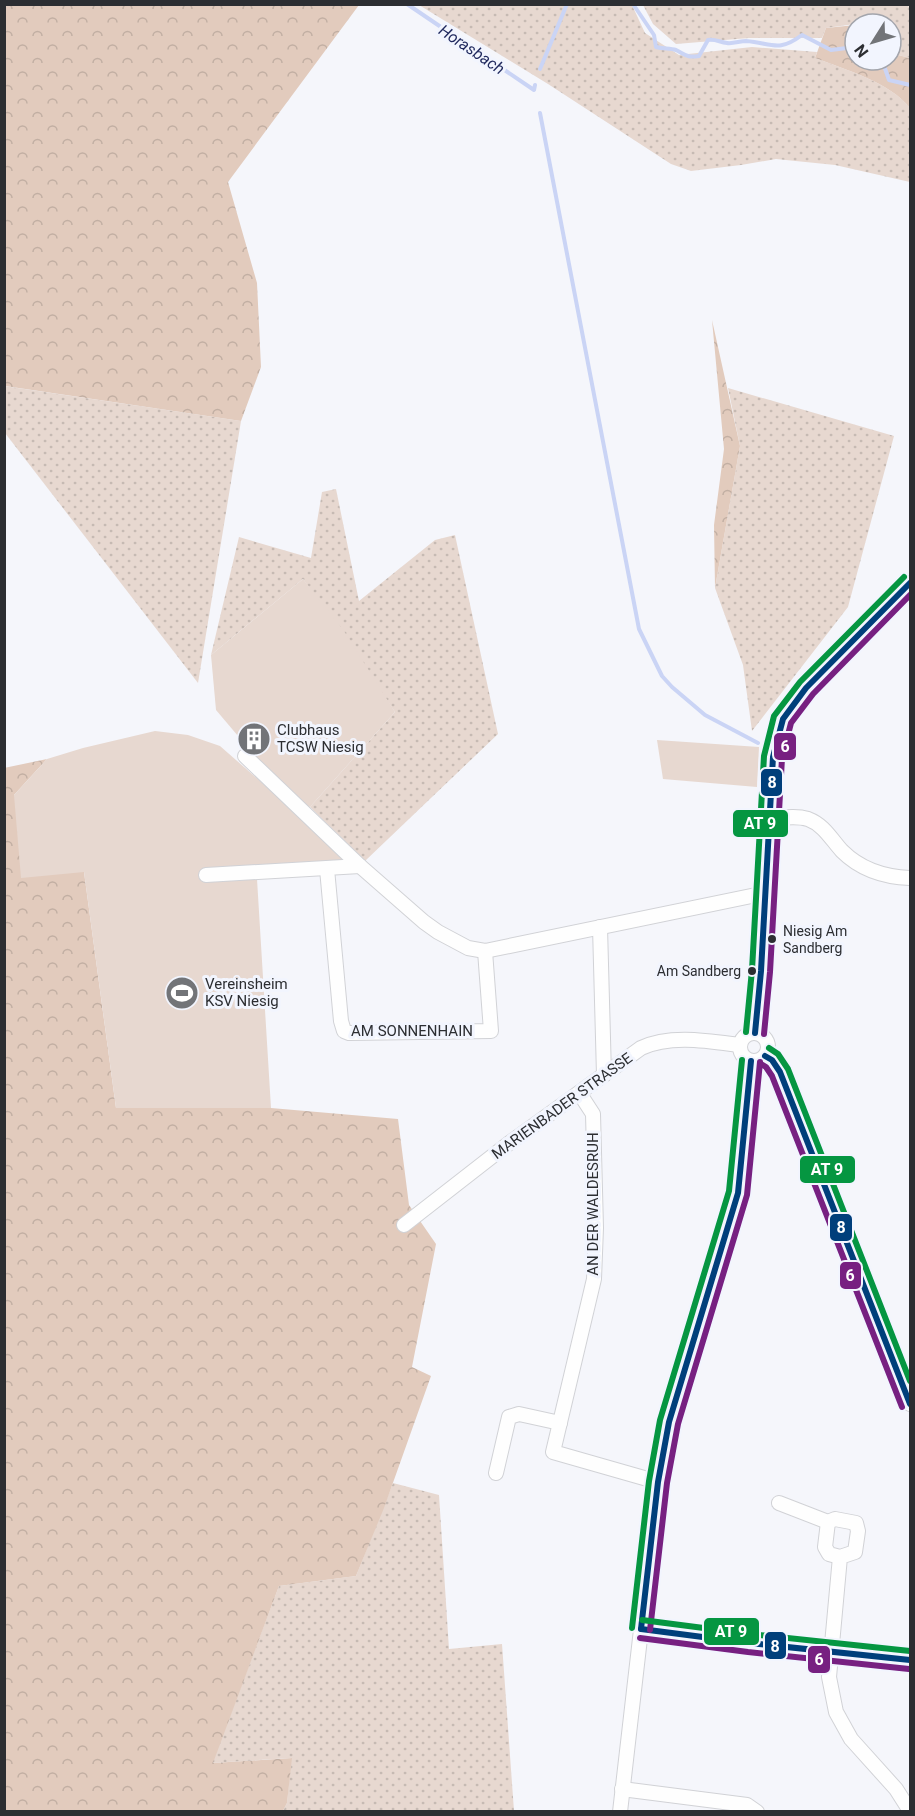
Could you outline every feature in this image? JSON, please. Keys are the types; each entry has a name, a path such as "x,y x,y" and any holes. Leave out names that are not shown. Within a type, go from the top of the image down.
{"street":[{"path":"755,1033 766,893 773,757 783,719 806,688 910,583"},
{"path":"245,756 360,866 438,932 468,948 485,951 766,893"},
{"path":"770,819 798,817 809,820 825,829 843,851 859,865 876,874 910,878"},
{"path":"206,875 360,866"},
{"name":"AM SONNENHAIN","path":"327,869 341,1021 344,1031 349,1034 491,1030 485,951"},
{"path":"600,927 604,1075"},
{"path":"755,1033 766,1040 768,1048 765,1056 751,1061 742,1056 740,1045 745,1036 755,1033"},
{"name":"MARIENBADER STRASSE","path":"404,1224 508,1144 641,1048 655,1043 711,1041 740,1045"},
{"path":"765,1056 772,1060 780,1072 910,1404"},
{"path":"620,1812 658,1482 669,1422 738,1192 751,1061"},
{"name":"AN DER WALDESRUH","path":"580,1094 593,1114 596,1253 594,1279 553,1452 658,1482"},
{"path":"496,1473 509,1417 519,1414 560,1423"},
{"path":"779,1503 828,1522 835,1520 856,1523 858,1531 855,1551 840,1557 829,1554 825,1547 828,1522"},
{"path":"840,1557 830,1651 829,1677 833,1699 841,1724 851,1739 896,1789 910,1811"},
{"path":"641,1629 749,1644 910,1660"},
{"path":"622,1789 747,1805 757,1812"}],"shaded area":[{"path":"419,5 632,5 645,33 679,55 752,47 817,52 815,58 843,68 843,72 853,72 879,84 902,99 910,108 910,182 835,165 776,159 691,171 671,164 548,84"},
{"path":"643,5 906,5 910,7 910,58 903,56 903,12 843,12 843,26 826,28 822,38 749,38 676,44 653,24"},
{"path":"4,386 241,421 198,683 5,433"},
{"path":"728,388 894,436 848,607 752,731 743,665 715,588 740,446"},
{"path":"336,489 359,601 435,540 455,535 498,734 365,861 310,807 395,712 303,579 211,655 239,537 311,558 322,492"},
{"path":"303,579 344,631 395,712 310,807 293,801 216,710 211,655"},
{"name":"Vereinsheim KSV Niesig","path":"155,731 188,735 220,746 341,852 350,872 257,879 271,1108 116,1108 84,872 21,878 14,795 47,759"},
{"path":"657,740 759,747 757,787 663,779"},
{"path":"393,1483 439,1495 449,1649 502,1644 514,1811 283,1811 287,1803 291,1758 212,1763 279,1586 356,1576"}],"green space":[{"path":"4,5 359,5 228,182 257,283 261,367 241,421 5,386"},
{"path":"843,26 843,68 815,58 826,28"},
{"path":"903,56 910,58 910,108 902,99 879,84 853,72 903,72"},
{"path":"712,320 740,446 715,588 714,525 724,449"},
{"path":"47,759 14,795 84,872 116,1108 271,1108 398,1119 409,1205 436,1244 412,1367 431,1376 384,1508 356,1576 279,1586 213,1763 292,1758 287,1803 283,1811 5,1811 4,768"}],"waterway":[{"name":"Horasbach","path":"407,4 534,90 535,85"},
{"name":"Horasbach","path":"540,69 567,4"},
{"name":"Horasbach","path":"633,4 654,35 656,47 676,50 689,56 699,56 708,40 729,43 746,41 775,46 787,44 802,35 831,50 843,48"},
{"name":"Horasbach","path":"886,72 889,80 910,85"},
{"path":"540,113 639,629 662,676 672,687 705,715 758,743"}],"transit line":[{"path":"746,1032 752,970 764,756 774,716 800,682 904,577"},
{"name":"8","path":"755,1033 761,971 773,757 783,719 806,688 910,583"},
{"name":"6","path":"764,1034 770,972 782,758 791,723 813,694 910,595"},
{"path":"769,1048 778,1054 788,1069 910,1381"},
{"name":"8","path":"765,1056 772,1060 780,1072 910,1404"},
{"path":"632,1628 649,1481 660,1420 729,1191 742,1060"},
{"name":"8","path":"641,1629 658,1482 669,1422 738,1193 751,1061"},
{"name":"6","path":"650,1630 667,1483 678,1424 747,1195 760,1062"},
{"name":"6","path":"761,1064 772,1076 902,1407"},
{"path":"642,1620 910,1651"},
{"name":"8","path":"641,1629 910,1660"},
{"name":"6","path":"640,1638 909,1669"}],"place":[{"name":"Clubhaus TCSW Niesig","path":"254,739"},
{"name":"Niesig Am Sandberg","path":"772,939"},
{"name":"Am Sandberg","path":"752,971"},
{"name":"Vereinsheim KSV Niesig","path":"182,993"}]}
